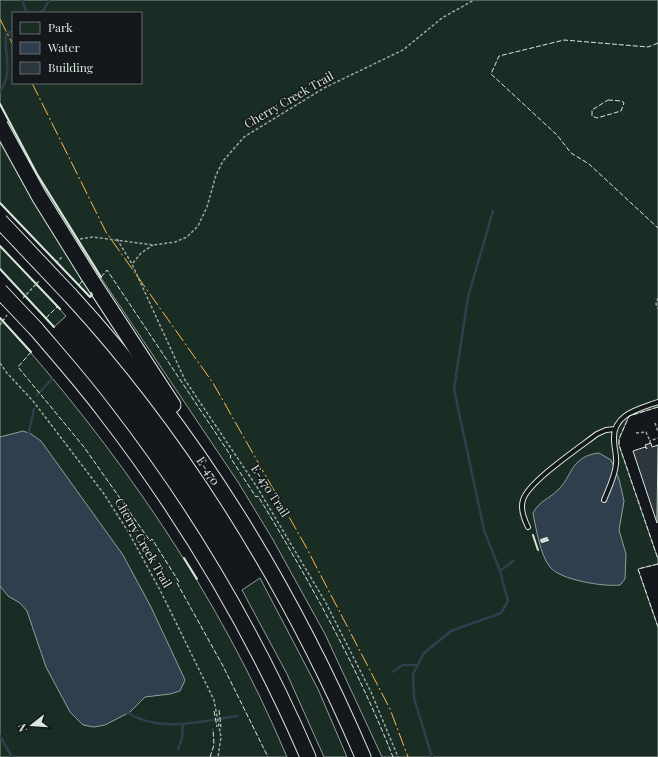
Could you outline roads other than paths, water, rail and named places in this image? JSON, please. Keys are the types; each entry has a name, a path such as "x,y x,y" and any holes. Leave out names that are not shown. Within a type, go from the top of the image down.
{"highway":[{"path":"0,125 39,196 88,275 232,493 240,518"},
{"name":"E-470","path":"0,221 70,295 117,348 160,403 240,518 312,645 363,757"},
{"path":"0,291 36,329 103,410 190,534 245,627 308,757"}],"lane":[{"path":"604,500 615,471 616,455 614,439 618,422 630,413 658,402"},
{"path":"528,527 524,517 522,502 530,488 597,434 606,430 616,429"}],"water":[{"path":"23,431 31,434 41,441 123,555 151,607 185,680 180,691 170,694 145,697 130,712 105,725 94,727 83,725 70,712 46,667 27,611 20,603 8,596 0,586 0,437"},
{"path":"599,453 611,460 619,479 624,501 619,530 626,554 625,579 620,585 604,585 583,582 555,572 550,567 544,556 533,513 538,505 561,487 578,462 583,458"}],"waterway":[{"path":"22,0 27,12"},
{"path":"41,12 44,10 49,0"},
{"path":"0,92 8,70 6,34 12,31"},
{"path":"432,757 414,698 413,674 424,653 451,631 501,613 508,601 500,571 484,530 454,389 468,297 493,211"},
{"path":"37,395 52,379"},
{"path":"28,436 34,409"},
{"path":"500,571 513,561"},
{"path":"392,672 403,665 418,665"},
{"path":"126,712 139,719 153,723 167,724 195,723 237,716"},
{"path":"178,749 182,738 183,725"},
{"path":"0,736 12,757"}]}
